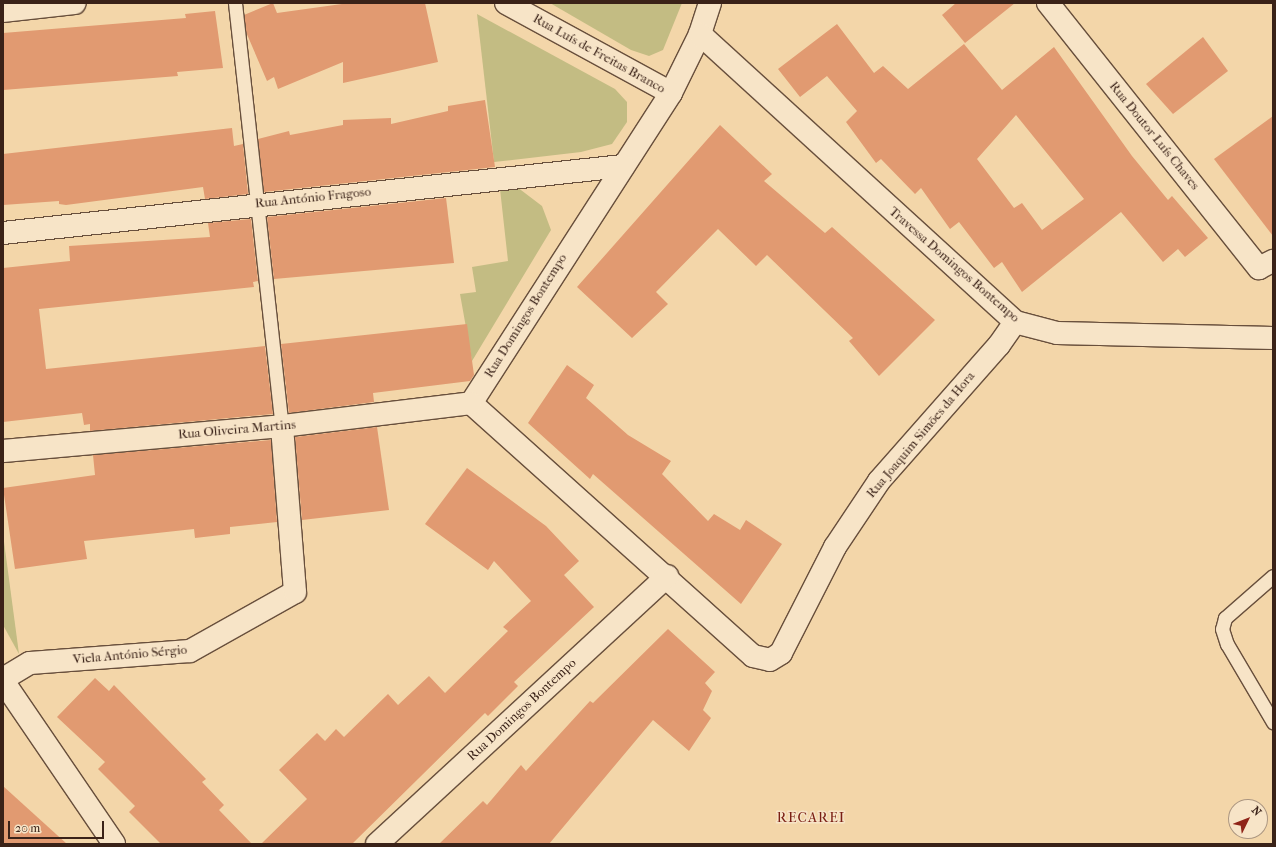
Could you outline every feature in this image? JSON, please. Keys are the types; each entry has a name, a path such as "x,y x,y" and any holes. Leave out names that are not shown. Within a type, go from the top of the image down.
{"street":[{"path":"3,12 75,3"},
{"name":"Rua Luís de Freitas Branco","path":"506,3 671,93"},
{"name":"Rua Domingos Bontempo","path":"471,403 671,93 700,34 710,3"},
{"name":"Rua Doutor Luís Chaves","path":"1048,3 1266,265"},
{"name":"Travessa Domingos Bontempo","path":"700,34 1015,322 1057,333 1273,338"},
{"name":"Rua António Fragoso","path":"3,233 258,204 623,166"},
{"name":"Rua Joaquim Simões da Hora","path":"667,576 753,656 765,660 781,653 817,580 855,516 879,481 999,345 1015,322"},
{"path":"471,403 667,576"},
{"name":"Rua Oliveira Martins","path":"3,451 282,426 471,403"},
{"name":"Viela António Sérgio","path":"3,680 30,663 190,651 295,592 282,426"},
{"name":"Rua Domingos Bontempo","path":"378,844 667,576"},
{"path":"3,680 114,844"}],"lane":[{"path":"235,3 282,426"},
{"path":"1273,576 1229,614 1222,629 1227,644 1273,722"}],"shaded area":[{"path":"550,3 682,3 663,50 649,56 631,50"},
{"path":"477,14 615,89 627,102 627,122 612,144 581,152 494,162"},
{"path":"517,187 542,206 551,230 472,361 460,294 476,292 472,267 508,261 500,189"},
{"path":"3,534 19,654 3,625"}],"building":[{"path":"273,3 277,13 349,3 425,3 438,62 343,83 343,62 278,89 274,77 267,81 246,32 244,15"},
{"path":"956,3 1015,3 965,43 942,15"},
{"path":"215,11 223,68 177,72 178,76 3,90 3,33 186,18 185,14"},
{"path":"837,24 874,73 883,66 908,89 964,44 1002,90 1054,47 1132,156 1168,200 1172,196 1208,238 1185,257 1178,249 1163,262 1121,212 1022,292 1002,262 994,268 959,222 950,229 921,188 915,194 881,159 876,163 846,122 857,111 827,76 800,97 778,69","holes":["1016,115 1084,199 1042,230 1022,203 1014,208 977,159"]},
{"path":"1203,37 1228,71 1173,114 1146,84"},
{"path":"485,100 495,167 264,192 258,139 289,131 290,135 343,125 343,120 391,118 391,124 448,111 448,106"},
{"path":"1273,116 1273,236 1214,159"},
{"path":"720,125 772,174 764,181 825,233 832,227 935,320 879,376 849,341 853,338 767,255 756,266 718,229 656,292 668,304 632,338 577,287"},
{"path":"232,128 234,146 243,144 248,194 205,199 203,187 66,205 59,204 59,201 3,205 3,154"},
{"path":"446,198 454,263 274,279 267,217"},
{"path":"251,219 258,281 253,282 254,287 39,309 46,369 265,346 273,414 90,431 90,424 84,425 82,413 3,422 3,268 70,261 69,246 210,237 208,223"},
{"path":"467,324 474,375 470,381 373,393 374,402 289,413 281,344"},
{"path":"567,365 594,385 586,398 628,435 671,461 662,474 708,521 714,514 740,530 746,520 782,544 741,604 593,474 590,479 528,423"},
{"path":"377,427 389,510 302,520 295,437"},
{"path":"271,440 277,522 230,527 230,534 195,538 194,529 84,541 87,559 15,569 3,488 95,475 93,455"},
{"path":"467,468 546,526 579,561 564,575 594,607 514,682 518,686 488,716 485,713 352,844 261,844 307,799 279,770 317,733 325,741 336,729 344,737 388,694 398,705 429,676 445,693 508,631 503,627 531,601 494,561 488,570 425,524"},
{"path":"668,629 715,672 705,683 712,691 703,710 711,718 689,751 653,720 549,844 439,844 483,801 487,805 521,765 526,771 590,701 593,703"},
{"path":"95,678 109,691 114,685 206,779 202,782 224,805 219,810 252,844 161,844 129,812 135,806 98,769 105,762 57,717"},
{"path":"3,786 67,844 3,844"}],"district":[{"name":"RECAREI","path":"811,818"}]}
